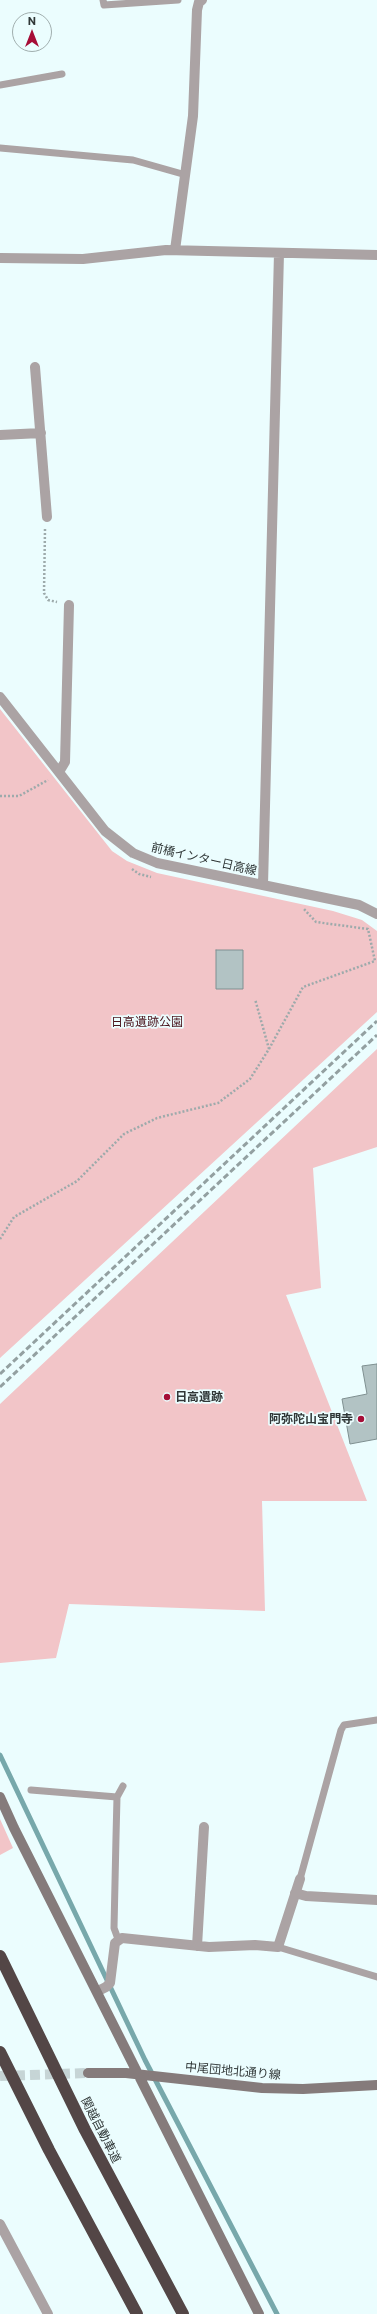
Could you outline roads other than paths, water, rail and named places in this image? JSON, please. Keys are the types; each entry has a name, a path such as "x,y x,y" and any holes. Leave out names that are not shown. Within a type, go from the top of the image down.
{"highway":[{"name":"関越自動車道","path":"0,1956 85,2130 183,2314"},
{"path":"0,2052 49,2150 137,2314"}],"street":[{"path":"175,250 193,116 198,1"},
{"path":"0,258 83,259 175,250 377,255"},
{"path":"262,885 279,253"},
{"path":"35,367 47,517"},
{"path":"0,435 41,433"},
{"path":"59,772 65,762 69,605"},
{"name":"前橋インター日高線","path":"0,696 105,831 133,853 157,863 352,903 367,908 377,914"},
{"path":"0,1797 14,1828 98,1991 138,2074 259,2314"},
{"path":"197,1946 204,1826"},
{"path":"98,1991 110,1983 115,1943 118,1939 153,1940 197,1946 254,1945 278,1947 300,1879"},
{"path":"295,1892 306,1896 377,1900"},
{"name":"中尾団地北通り線","path":"88,2073 113,2072 138,2074 262,2088 303,2089 377,2085"},
{"path":"0,2224 48,2314"}],"lane":[{"path":"103,0 104,5 178,0"},
{"path":"0,85 62,74"},
{"path":"0,148 133,160 186,175"},
{"path":"300,1879 341,1730 344,1725 377,1720"},
{"path":"118,1939 114,1928 117,1797 123,1786"},
{"path":"31,1790 117,1797"},
{"path":"278,1947 377,1977"}],"waterway":[{"path":"0,1755 145,2060 277,2314"}],"tunnel":[{"path":"0,2076 88,2073"}],"railway":[{"path":"0,1374 377,1021"},
{"path":"0,1387 377,1035"}],"place":[{"name":"日高遺跡","path":"167,1397"},
{"name":"阿弥陀山宝門寺","path":"361,1419"}],"park label":[{"name":"日高遺跡公園","path":"147,1022"}]}
